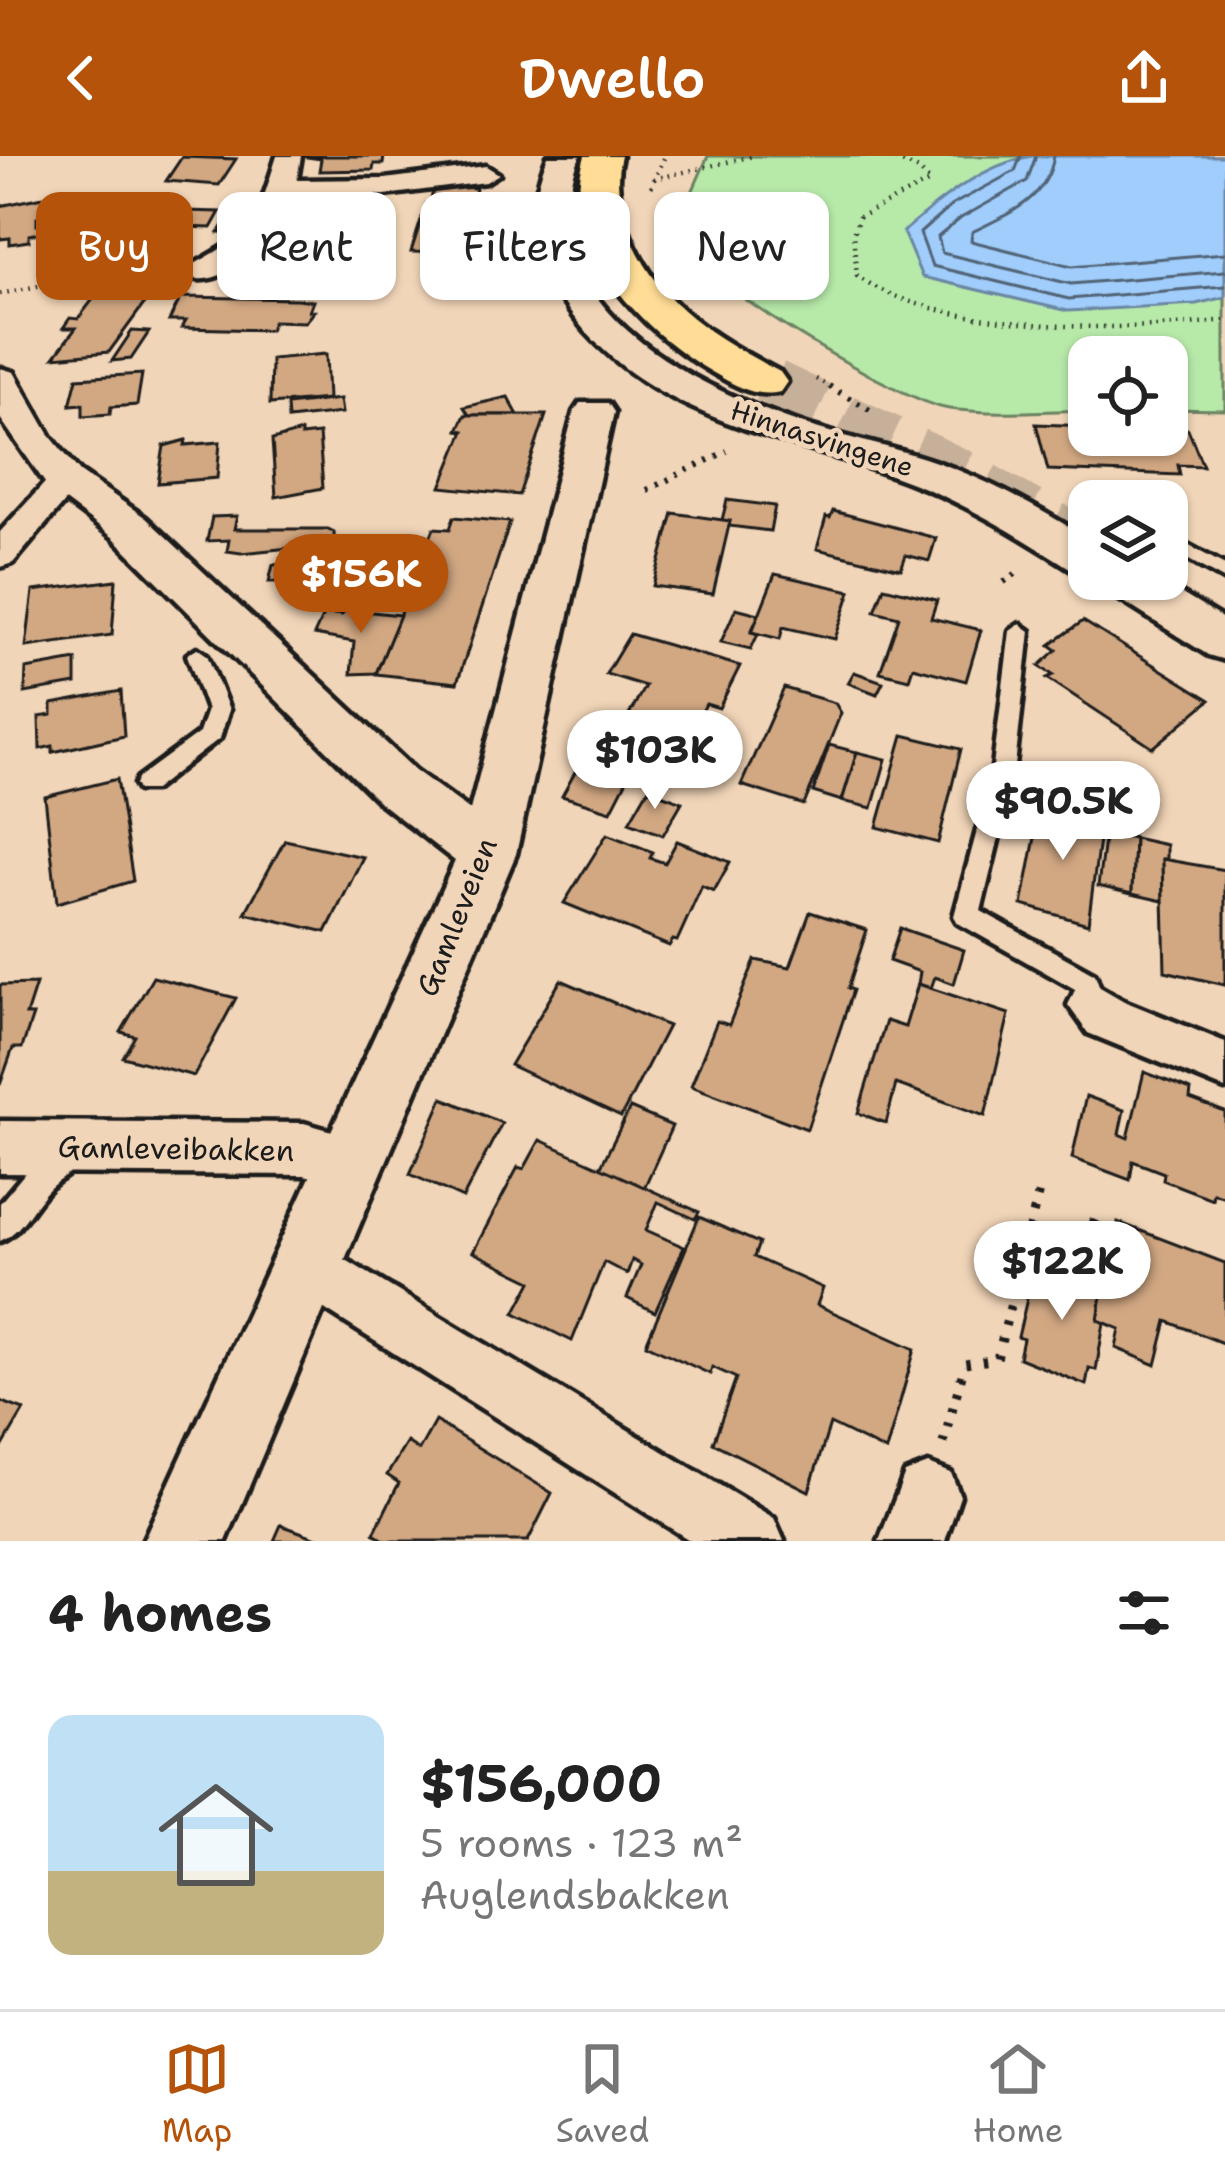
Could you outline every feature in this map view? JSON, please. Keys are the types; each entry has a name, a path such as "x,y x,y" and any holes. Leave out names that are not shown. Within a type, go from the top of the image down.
{"main road":[{"name":"Hinnasvingene","path":"597,192 603,156"},
{"path":"618,192 646,168"},
{"name":"Hinnasvingene","path":"630,279 653,308 691,340 764,382"}],"street":[{"path":"282,192 282,175 290,156"},
{"name":"Hinnasvingene","path":"564,156 549,195 550,231 560,266 592,317 635,356 702,398 766,425 946,480 1068,546"},
{"path":"284,188 385,187 486,174"},
{"path":"201,272 217,263"},
{"path":"0,380 33,441 65,481 162,557 397,786 487,854"},
{"name":"Gamleveien","path":"184,1541 487,854 594,412"},
{"path":"0,555 65,481"},
{"path":"1156,600 1225,643"},
{"path":"1094,1005 1106,1017 1225,1066"},
{"name":"Gamleveibakken","path":"0,1147 304,1149 352,1160"},
{"path":"308,1266 751,1541"}],"lane":[{"path":"1188,552 1225,574"},
{"path":"1019,631 1003,776 967,916 1086,982 1094,1005"},
{"path":"146,784 209,738 218,710 197,655"},
{"path":"0,1226 40,1178 83,1147"}],"path":[{"path":"646,168 753,156"},
{"path":"889,156 920,170 930,182 859,217 853,235 857,274 881,294 951,310 1069,327 1225,320"},
{"path":"0,294 217,248"},
{"path":"647,490 745,443"},
{"path":"920,1518 965,1364 997,1359 1040,1187"}],"green space":[{"path":"708,156 1225,156 1225,410 1188,409 1188,336 1068,336 1068,410 949,409 926,402 810,342 747,300 829,300 829,192 692,192"}],"water":[{"path":"1032,156 1225,156 1225,297 1196,304 1068,311 922,277 903,232 979,175"}],"building":[{"path":"300,156 384,156 383,164 374,164 373,170 319,171 321,159"},
{"path":"182,157 236,159 219,185 166,181"},
{"path":"434,187 476,188 475,192 433,192"},
{"path":"36,198 36,234 29,235 29,241 10,244 10,238 0,239 0,206"},
{"path":"193,211 217,212 211,228 193,227"},
{"path":"420,223 420,252 411,252"},
{"path":"193,297 313,301 309,311 314,311 305,322 273,321 270,330 182,328 186,321 169,321 180,300"},
{"path":"92,300 147,300 109,352 54,357 76,328 63,328 70,318 78,319"},
{"path":"132,331 149,332 131,359 112,361"},
{"path":"326,354 328,399 270,404 271,359"},
{"path":"142,374 137,405 83,416 83,404 70,405 77,378"},
{"path":"508,397 518,415 469,415 464,407"},
{"path":"340,399 342,413 288,419 287,405"},
{"path":"465,415 546,415 519,495 441,487 464,431 458,430"},
{"path":"1036,424 1068,425 1068,456 1188,456 1188,429 1203,466 1178,465 1180,475 1048,470"},
{"path":"301,432 301,436 319,434 323,488 276,497 272,440"},
{"path":"186,440 185,445 220,442 217,478 158,483 164,446"},
{"path":"727,500 775,506 770,531 729,526 730,521 722,520"},
{"path":"833,511 936,538 929,561 906,555 901,569 817,549 826,517"},
{"path":"673,513 730,521 713,594 653,586"},
{"path":"237,516 234,529 328,529 334,532 335,558 324,558 321,581 269,582 273,565 290,564 290,548 241,553 227,551 229,540 207,541 212,517"},
{"path":"454,517 510,522 457,683 376,674 434,528 450,529"},
{"path":"775,574 851,591 835,639 783,627 780,639 752,632"},
{"path":"116,580 112,635 26,647 33,591"},
{"path":"884,587 937,600 931,618 981,630 966,681 913,667 909,679 880,672 899,617 875,611"},
{"path":"736,608 759,614 751,632 758,634 751,649 721,642"},
{"path":"345,609 400,615 376,673 351,674 354,642 314,635 324,613 342,615"},
{"path":"1083,621 1210,700 1153,748 1047,678 1053,675 1039,666 1057,650 1050,645"},
{"path":"630,634 740,666 719,708 706,704 690,734 629,715 645,686 606,674"},
{"path":"76,660 76,684 25,693 26,669"},
{"path":"854,672 883,682 877,694 848,683"},
{"path":"784,688 835,703 841,713 804,805 741,785"},
{"path":"121,691 124,736 53,752 53,746 40,749 39,717 52,715 52,704"},
{"path":"903,735 961,749 938,843 877,827"},
{"path":"829,745 857,752 842,801 813,792"},
{"path":"857,752 886,759 872,808 842,801"},
{"path":"583,758 631,772 611,811 562,796"},
{"path":"117,779 133,881 57,903 45,797"},
{"path":"648,789 682,802 663,835 629,822"},
{"path":"1042,801 1094,814 1101,825 1088,924 1022,905"},
{"path":"1105,832 1134,838 1132,894 1098,886"},
{"path":"607,834 653,852 650,858 665,863 677,841 730,862 714,891 702,886 677,941 669,946 564,903"},
{"path":"1134,838 1166,845 1163,901 1132,894"},
{"path":"285,840 363,857 326,932 245,913"},
{"path":"1162,859 1225,870 1225,985 1165,971"},
{"path":"810,912 867,930 848,988 853,990 807,1129 691,1086 717,1021 729,1025 755,960 790,967"},
{"path":"900,928 964,950 954,984 935,977 931,988 918,984 920,972 889,961"},
{"path":"153,977 236,998 194,1076 123,1057 135,1036 121,1032"},
{"path":"561,980 668,1026 621,1117 510,1065"},
{"path":"36,984 26,1015 33,1015 22,1048 13,1048 0,1085 0,985"},
{"path":"918,984 1009,1014 985,1116 896,1084 886,1123 858,1113 886,1021 905,1027"},
{"path":"1144,1072 1191,1090 1190,1099 1225,1112 1225,1197 1213,1193 1212,1199 1163,1180 1164,1173 1133,1161 1130,1180 1072,1158 1086,1096 1124,1110 1119,1134 1128,1138"},
{"path":"443,1098 502,1123 463,1198 410,1174"},
{"path":"630,1108 672,1126 644,1188 600,1168"},
{"path":"540,1140 699,1212 695,1219 658,1202 646,1230 684,1247 655,1312 627,1298 641,1265 632,1260 627,1274 604,1262 572,1341 515,1313 532,1281 473,1252 518,1167 524,1169"},
{"path":"699,1217 759,1243 754,1257 823,1288 817,1305 915,1349 886,1451 830,1424 809,1491 713,1443 736,1378 712,1367 710,1374 646,1344"},
{"path":"1091,1220 1117,1231 1118,1222 1225,1263 1225,1344 1167,1321 1156,1365 1116,1348 1120,1329 1098,1320 1103,1287 1081,1277"},
{"path":"1036,1260 1103,1287 1098,1320 1104,1323 1096,1370 1089,1368 1086,1385 1019,1358 1023,1339 1018,1337"},
{"path":"0,1401 24,1410 0,1451"},
{"path":"435,1421 552,1493 528,1541 385,1541 374,1533 399,1483 387,1475 407,1442 419,1450"},
{"path":"281,1525 325,1541 274,1541"}],"tunnel":[{"path":"764,382 780,389"},
{"path":"773,386 958,474 1068,536"}]}
